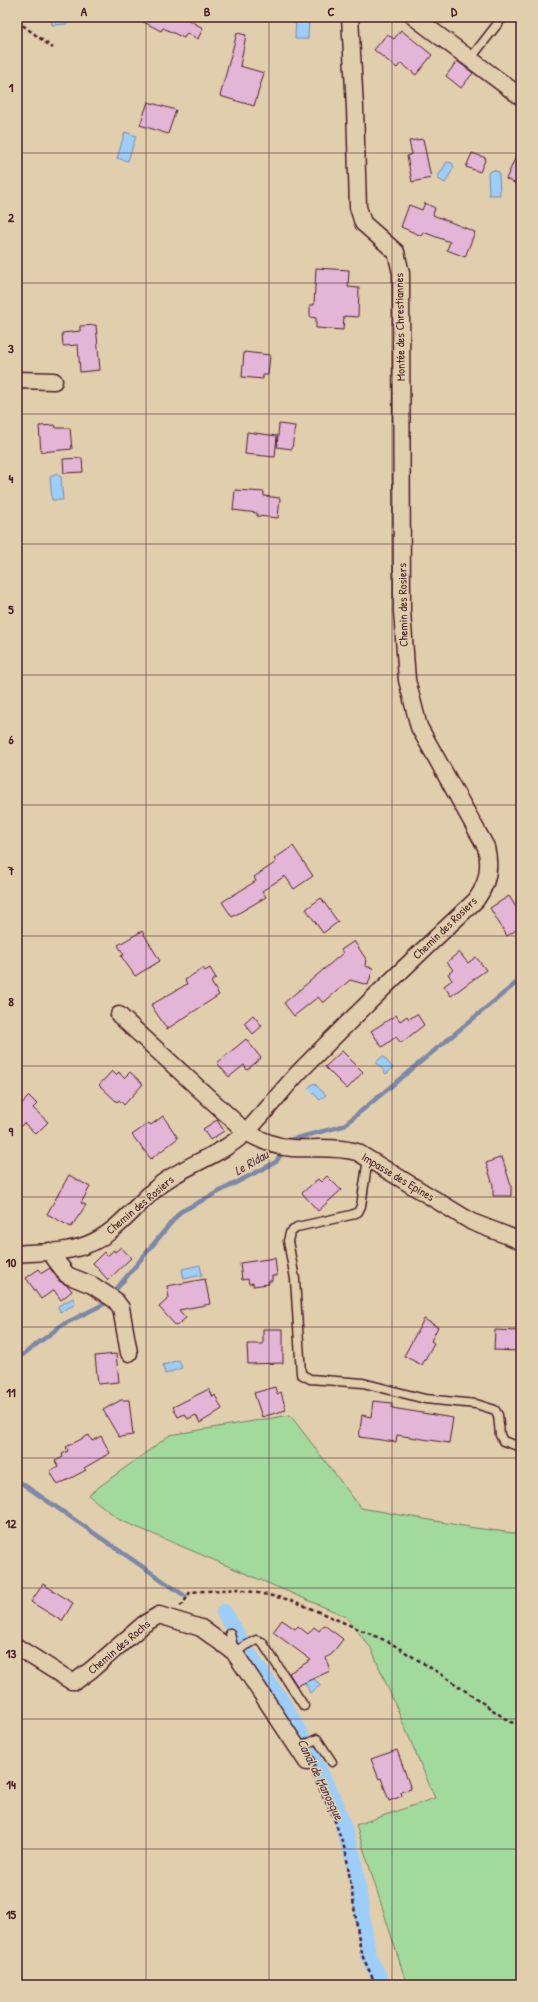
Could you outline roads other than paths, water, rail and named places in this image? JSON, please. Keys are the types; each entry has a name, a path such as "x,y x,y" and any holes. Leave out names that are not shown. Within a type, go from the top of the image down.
{"street":[{"name":"Montée des Chrestiannes","path":"350,17 358,207 363,223 396,252 401,273 402,535"},
{"path":"414,17 521,97"},
{"path":"17,380 54,381"},
{"name":"Chemin des Rosiers","path":"17,1254 86,1245 102,1237 169,1178 220,1150 246,1132 282,1089 476,900 483,891 488,878 490,861 486,847 419,727 412,703 404,658 402,611 402,535"},
{"path":"118,1014 246,1132"},
{"name":"Impasse des Epines","path":"246,1132 274,1145 292,1148 339,1148 357,1152 472,1222 521,1241"},
{"path":"49,1251 67,1275 110,1296 121,1308 129,1353"},
{"name":"Chemin des Rochs","path":"17,1647 71,1681 76,1681 92,1670 144,1624 159,1615 201,1628 234,1652 307,1762"}],"lane":[{"path":"470,59 503,17"},
{"path":"368,1158 361,1206 358,1212 351,1216 297,1227 290,1233 288,1241 295,1278 301,1374 310,1379 363,1383 425,1399 476,1404 495,1410 498,1415 500,1435 503,1442 521,1447"},
{"path":"230,1634 234,1652 256,1640 262,1642 304,1706"},
{"path":"298,1748 317,1739 332,1762"}],"water":[{"path":"51,17 67,17 67,24 52,25"},
{"path":"296,17 309,17 308,39 295,39"},
{"path":"125,132 136,136 128,161 117,158"},
{"path":"447,162 452,163 454,167 445,183 437,178"},
{"path":"493,170 499,172 500,195 489,195 488,173"},
{"path":"56,473 61,477 63,500 52,500 50,477"},
{"path":"383,1056 393,1068 386,1074 376,1062"},
{"path":"314,1083 326,1095 320,1100 308,1088"},
{"path":"200,1265 202,1275 184,1279 182,1269"},
{"path":"73,1298 75,1303 74,1305 60,1312 58,1306"},
{"path":"179,1360 182,1368 165,1374 163,1365"},
{"path":"313,1678 321,1685 310,1693 304,1680"}],"waterway":[{"name":"Le Ridau","path":"287,1143 289,1140 343,1126 521,979"},
{"name":"Le Ridau","path":"17,1359 62,1325 104,1304 180,1212 276,1162 284,1149"},
{"path":"17,1480 185,1596"},
{"name":"Canal de Manosque","path":"224,1612 248,1653 281,1700 310,1752 336,1804 354,1860 368,1955 383,1985"}]}
